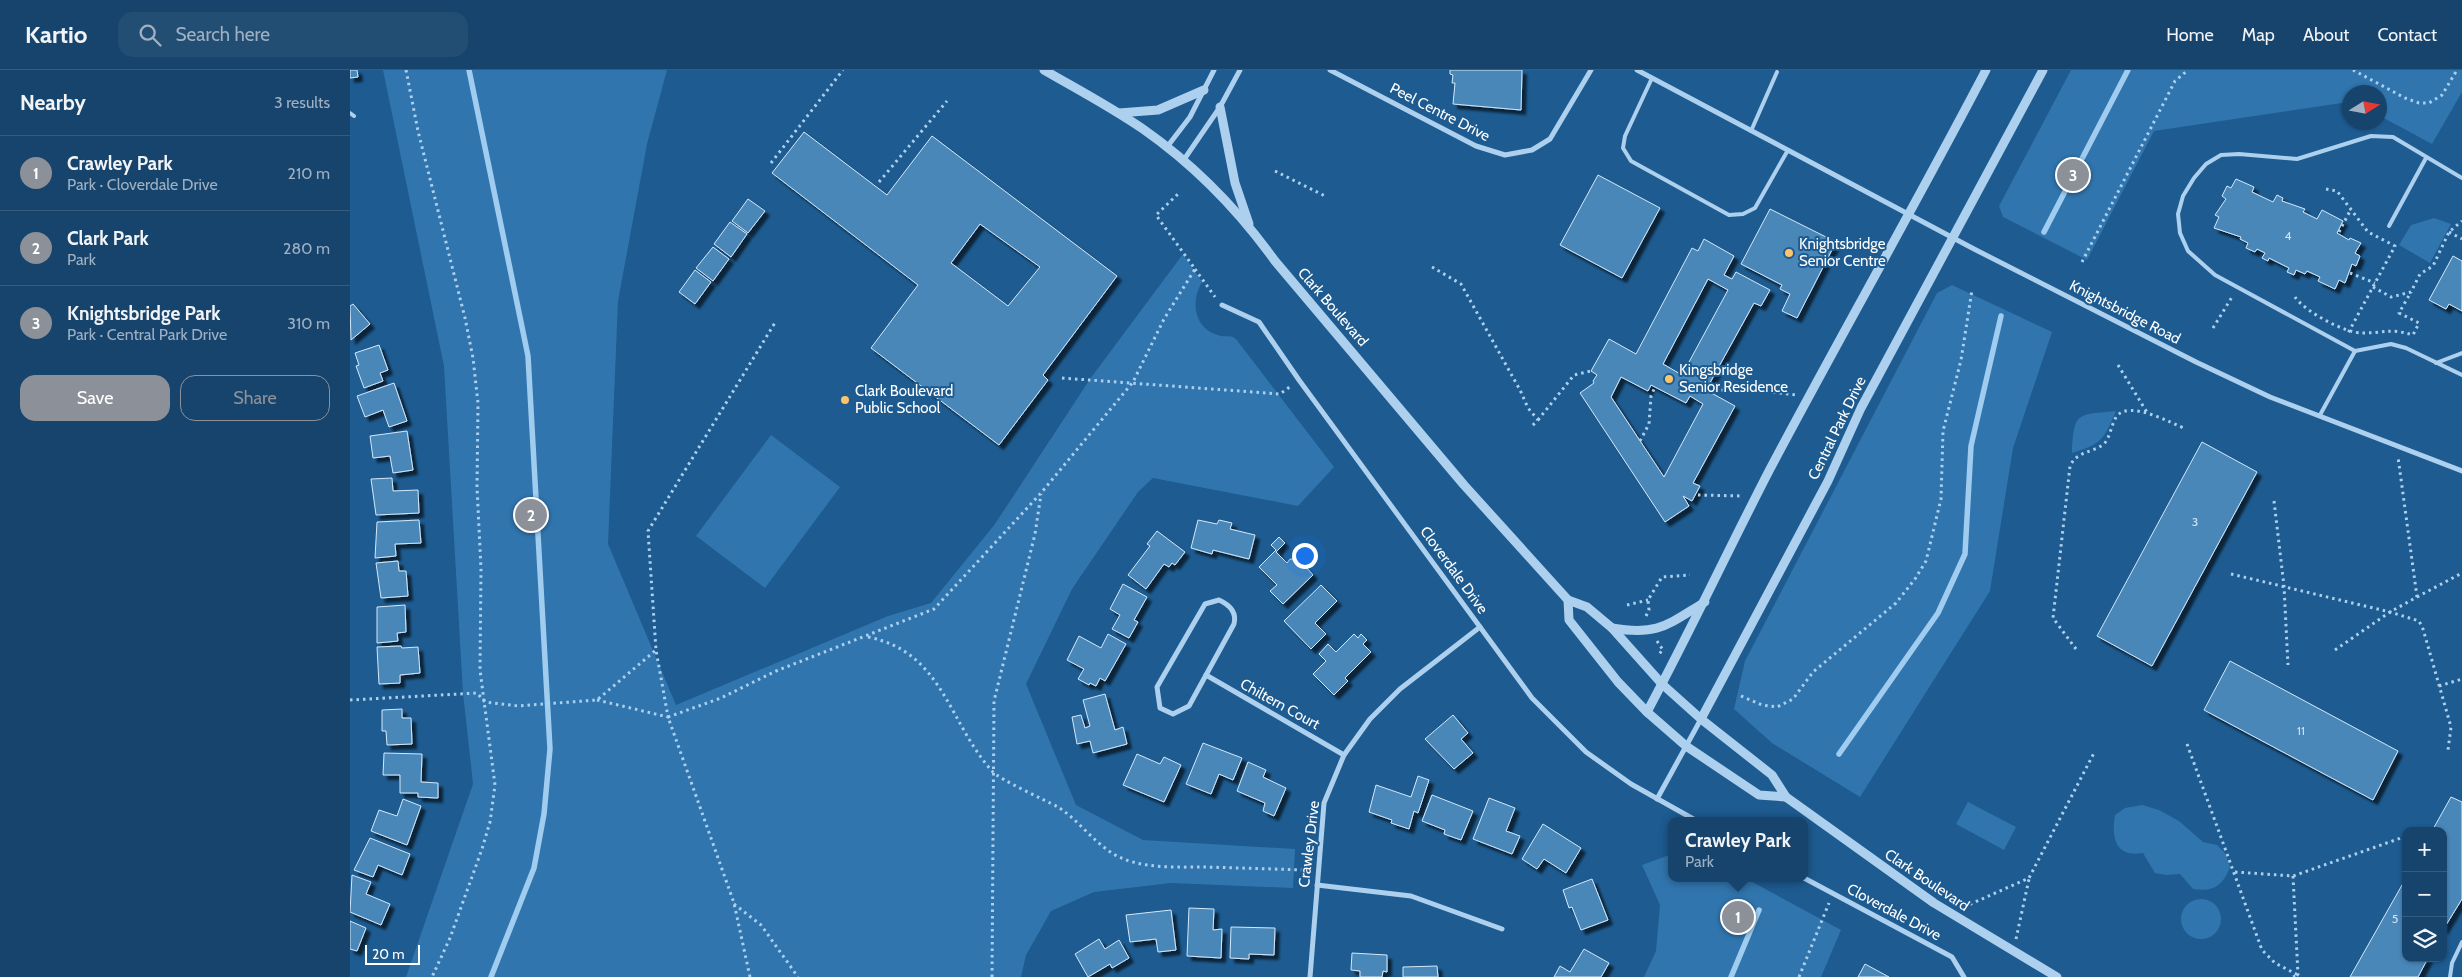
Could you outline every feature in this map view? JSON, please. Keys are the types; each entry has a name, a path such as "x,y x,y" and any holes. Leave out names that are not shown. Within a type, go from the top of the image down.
{"street":[{"name":"Clark Boulevard","path":"1044,70 1119,113 1167,147 1250,227 1275,261 1464,485 1568,600 1587,607 1612,628 1662,684 1701,719 1772,775 1786,798 1950,913 2057,977"},
{"path":"1167,147 1190,117 1214,70"},
{"path":"1183,162 1220,107 1240,70"},
{"name":"Peel Centre Drive","path":"1330,70 1476,146 1505,155 1532,150 1550,138 1591,70"},
{"name":"Knightsbridge Road","path":"1637,70 1953,237 2196,362 2270,397 2462,471"},
{"path":"1647,712 1705,602 1769,471 1863,297 1911,214 1986,70"},
{"name":"Central Park Drive","path":"1657,799 1828,481 1861,408 2043,70"},
{"path":"1119,113 1158,110 1204,90"},
{"path":"1220,107 1235,183 1250,227"},
{"name":"Cloverdale Drive","path":"1222,305 1259,322 1298,380 1532,698 1574,742 1631,784 1691,817"},
{"path":"1219,600 1228,604 1236,617 1206,675 1189,706 1173,714 1160,708 1156,687 1205,604 1219,600"},
{"path":"1568,600 1569,620 1618,682 1647,712 1686,746 1759,796 1786,798"},
{"path":"1612,628 1636,632 1651,631 1673,622 1705,602"},
{"name":"Crawley Drive","path":"1310,977 1324,803 1344,754 1370,719 1400,689 1480,627"},
{"name":"Chiltern Court","path":"1206,675 1344,754"},
{"name":"Cloverdale Drive","path":"1808,880 1952,957 1964,977"},
{"path":"1317,885 1411,896 1502,929"}],"lane":[{"path":"1751,130 1777,72"},
{"path":"1652,78 1625,136 1623,148 1631,161 1729,215 1742,214 1755,208 1788,150"},
{"path":"2462,178 2394,137 2371,136 2297,159 2239,154 2222,155 2206,164 2183,196 2178,214 2180,233 2188,251 2215,275 2355,351 2391,344 2406,348 2462,375"},
{"path":"2389,226 2426,158"},
{"path":"2320,415 2355,351"},
{"path":"2436,363 2462,353"},
{"path":"2450,977 2452,962 2462,942"}],"path":[{"path":"406,70 418,131 465,318 473,358 478,403 477,487 481,569 480,670 495,785 490,822 450,938 432,977"},
{"path":"771,163 843,70"},
{"path":"2082,262 2175,81 2188,70"},
{"path":"2353,70 2405,98 2419,103 2429,103 2442,95 2457,70"},
{"path":"879,182 947,101"},
{"path":"1275,171 1327,197"},
{"path":"2326,189 2337,191 2368,232 2395,246 2342,344"},
{"path":"1178,194 1156,215 1222,305"},
{"path":"2339,232 2351,209"},
{"path":"2295,297 2309,310 2349,330 2362,334 2390,330 2413,335 2419,324 2399,313 2420,274 2433,266 2449,232 2462,221"},
{"path":"2449,232 2462,239"},
{"path":"1432,267 1461,284 1520,390 1528,408 1538,420"},
{"path":"350,700 477,693 485,702 518,706 597,700 668,717 721,698 776,671 934,609 1041,494 1133,382 1164,319 1195,269"},
{"path":"2350,273 2374,285 2391,297 2411,292"},
{"path":"2213,328 2238,288"},
{"path":"1741,696 1762,705 1777,707 1793,699 1813,672 1896,603 1916,579 1926,561 1941,499 1943,431 1961,360 1972,290"},
{"path":"750,977 734,903 668,717 656,650 648,531 776,321"},
{"path":"2118,365 2149,414"},
{"path":"1532,426 1574,375 1591,371"},
{"path":"1062,378 1280,394 1298,380"},
{"path":"1640,441 1649,424 1651,396 1655,387"},
{"path":"1715,391 1739,388 1795,395 1795,389"},
{"path":"2076,649 2053,618 2070,466 2076,456 2104,444 2118,414 2133,409 2186,429"},
{"path":"2397,446 2417,597"},
{"path":"992,977 994,701 1035,534 1041,494"},
{"path":"1698,495 1744,496"},
{"path":"2274,501 2284,586 2288,664"},
{"path":"2335,650 2390,612 2462,573"},
{"path":"2232,574 2415,619 2422,625 2451,727 2448,750"},
{"path":"1646,616 1649,610 1648,600 1662,576 1690,575"},
{"path":"1627,605 1648,600"},
{"path":"867,636 888,641 915,656 936,680 983,760 993,773 1064,811 1093,838 1119,857 1161,866 1318,870"},
{"path":"1655,638 1663,650 1660,654"},
{"path":"597,700 656,650"},
{"path":"2438,686 2462,679"},
{"path":"2187,744 2262,950 2275,963 2299,976"},
{"path":"2013,951 2030,878 2094,753"},
{"path":"2234,872 2293,876 2401,838"},
{"path":"2293,876 2299,976"},
{"path":"1950,913 2030,878"},
{"path":"1798,977 1833,893"},
{"path":"734,903 761,925 798,977"},
{"path":"2293,977 2299,976"}],"shaded area":[{"path":"383,70 667,70 647,144 618,301 608,544 676,705 888,616 931,603 995,524 1090,379 1183,254 1202,282 1196,298 1197,314 1200,322 1212,333 1236,339 1334,467 1298,506 1153,478 1138,492 1072,589 1026,684 1076,805 1143,840 1295,849 1293,888 1171,883 1094,892 1051,911 1026,955 1021,977 406,977 473,784 463,693 444,366"},
{"path":"2071,70 2462,70 2462,92 2432,144 2387,120 2387,85 2342,85 2342,103 2154,131 2087,260 2003,217 1999,206"},
{"path":"2434,218 2451,224 2430,263 2399,245 2411,225"},
{"path":"1952,285 2052,332 2013,448 1990,591 1860,797 1772,743 1734,709 1745,661 1937,293"},
{"path":"2116,411 2101,439 2090,447 2072,453 2074,429 2080,418 2093,413"},
{"path":"771,435 840,487 765,588 696,536"},
{"path":"1968,802 2016,827 2004,850 1956,824"},
{"path":"2142,805 2159,810 2179,821 2203,842 2217,845 2225,853 2230,867 2224,879 2216,886 2206,890 2193,889 2180,874 2166,875 2155,873 2143,853 2134,854 2121,849 2115,838 2115,815 2125,808"},
{"path":"1668,855 1668,882 1752,882 1841,930 1821,977 1644,977 1656,951 1660,905 1642,865"},
{"path":"2205,899 2212,902 2218,908 2221,919 2220,927 2212,936 2205,939 2197,939 2190,936 2182,927 2181,915 2184,908 2193,900"}],"building":[{"path":"350,70 357,70 358,77 350,78"},
{"path":"1450,70 1522,70 1521,110 1453,104 1455,83 1452,83 1453,75 1450,74"},
{"path":"804,132 887,195 932,136 1117,276 1043,375 1048,380 999,445 871,348 918,285 772,173","holes":["980,224 1040,267 1008,306 951,263"]},
{"path":"1598,175 1660,208 1622,278 1560,245"},
{"path":"2236,179 2254,187 2252,192 2273,202 2277,195 2283,198 2282,201 2305,209 2303,212 2317,219 2322,210 2343,221 2337,233 2349,240 2350,238 2361,243 2355,253 2360,256 2356,266 2352,264 2345,283 2339,280 2335,289 2318,281 2320,277 2307,271 2305,274 2296,270 2294,275 2287,272 2289,268 2269,258 2268,261 2262,258 2265,253 2257,249 2255,252 2246,248 2248,243 2240,239 2241,237 2214,228 2219,217 2215,215 2226,199 2222,196 2227,186 2231,188"},
{"path":"748,199 765,211 748,233 732,221"},
{"name":"Knightsbridge Senior Centre","path":"1770,209 1836,242 1797,318 1782,311 1790,294 1780,289 1782,285 1741,264"},
{"path":"730,222 747,234 731,257 714,244"},
{"name":"Kingsbridge Senior Residence","path":"1704,239 1734,256 1724,275 1732,279 1736,272 1770,290 1761,306 1754,303 1706,390 1735,406 1693,483 1700,486 1692,501 1683,496 1689,506 1665,522 1580,393 1594,383 1593,381 1597,375 1591,371 1609,339 1636,354 1692,248 1698,251","holes":["1708,279 1728,290 1682,375 1663,364","1621,377 1648,391 1651,385 1686,403 1690,396 1703,404 1664,477 1611,397"]},
{"path":"713,247 729,259 713,281 696,268"},
{"path":"2453,256 2462,261 2462,311 2449,304 2446,309 2429,300"},
{"path":"695,270 711,282 695,304 679,292"},
{"path":"353,304 370,324 351,340 350,306"},
{"path":"379,345 388,370 380,373 383,381 364,388 356,366 359,365 355,353"},
{"path":"394,383 407,421 389,427 383,410 365,417 357,396"},
{"path":"407,431 413,470 393,473 390,456 373,458 370,436"},
{"path":"2202,442 2257,472 2152,666 2097,636"},
{"path":"392,478 393,491 418,490 419,513 376,515 371,479"},
{"path":"419,520 421,543 395,544 396,556 375,558 377,522"},
{"path":"1198,520 1217,524 1219,520 1232,523 1230,529 1255,535 1249,559 1213,550 1212,554 1191,548"},
{"path":"1157,531 1185,552 1175,565 1172,563 1169,567 1164,564 1146,589 1128,575 1150,546 1147,544"},
{"path":"1279,537 1285,543 1276,552 1287,563 1290,559 1299,559 1313,575 1283,604 1270,591 1277,585 1259,567 1276,550 1271,545"},
{"path":"398,561 399,571 406,571 408,596 381,598 376,563"},
{"path":"1123,584 1147,597 1134,620 1138,622 1129,638 1112,629 1120,615 1110,609"},
{"path":"1321,585 1337,601 1315,623 1326,634 1311,649 1284,621"},
{"path":"405,605 406,632 397,633 398,641 377,643 377,607"},
{"path":"1108,634 1126,644 1105,681 1100,678 1096,686 1090,683 1089,685 1078,679 1084,669 1067,660 1079,636 1101,648"},
{"path":"1354,634 1358,638 1361,634 1367,640 1363,644 1371,652 1345,678 1348,681 1334,695 1313,674 1326,661 1319,654 1328,644 1336,652"},
{"path":"401,646 402,648 418,647 420,673 400,675 400,683 379,684 377,647"},
{"path":"2230,661 2398,751 2373,800 2204,710"},
{"path":"1105,694 1115,730 1123,727 1127,744 1093,753 1090,741 1077,744 1072,717 1081,715 1085,728 1090,726 1083,700"},
{"path":"402,709 402,718 411,718 412,744 387,745 386,731 382,731 382,710"},
{"path":"1453,715 1468,733 1461,739 1473,753 1454,769 1425,739"},
{"path":"1203,743 1242,758 1233,780 1219,774 1211,794 1186,784"},
{"path":"384,753 422,754 421,782 438,783 438,798 418,797 418,793 400,793 400,775 383,775"},
{"path":"1137,754 1160,764 1164,757 1181,765 1164,802 1123,785"},
{"path":"1248,762 1266,770 1263,777 1286,788 1274,816 1263,811 1265,803 1237,791"},
{"path":"1418,776 1429,780 1418,813 1414,811 1409,829 1391,823 1392,820 1369,812 1376,785 1411,797"},
{"path":"1432,795 1473,811 1461,840 1444,834 1445,830 1422,821"},
{"path":"2451,797 2462,802 2462,899 2447,923 2447,827 2434,827"},
{"path":"1489,798 1515,808 1506,831 1520,836 1512,854 1473,839"},
{"path":"403,799 421,806 407,845 371,831 379,810 397,816"},
{"path":"1543,824 1581,848 1566,873 1544,859 1537,869 1522,859"},
{"path":"370,838 410,854 402,875 378,865 373,877 354,870"},
{"path":"352,875 371,882 366,894 390,904 381,925 350,912"},
{"path":"1592,879 1608,920 1581,930 1572,907 1569,908 1563,890"},
{"path":"2402,885 2402,962 2426,962 2418,977 2350,977"},
{"path":"1189,908 1214,909 1213,930 1222,929 1221,958 1187,956"},
{"path":"1171,910 1176,950 1158,952 1156,939 1130,942 1126,915"},
{"path":"350,921 366,928 357,951 350,949"},
{"path":"1231,927 1275,928 1274,955 1249,954 1249,959 1230,958"},
{"path":"1099,939 1105,949 1119,940 1129,958 1112,968 1110,964 1088,977 1075,954"},
{"path":"1584,949 1609,963 1601,977 1554,977 1560,966 1570,972"},
{"path":"1352,953 1387,955 1387,972 1383,971 1382,977 1360,977 1360,971 1351,970"},
{"path":"1865,964 1889,977 1858,977"},
{"path":"1437,966 1438,977 1403,977 1403,967"}],"waterway":[{"path":"469,70 528,356 550,749 544,814 534,868 491,977"},
{"path":"2044,232 2128,70"},
{"path":"1839,754 1938,613 1965,554 1971,446 2001,316"},
{"path":"1731,977 1759,910"}],"place":[{"name":"Knightsbridge Park","path":"2073,175"},
{"name":"Knightsbridge Senior Centre","path":"1789,253"},
{"name":"Kingsbridge Senior Residence","path":"1669,379"},
{"name":"Clark Boulevard Public School","path":"845,400"},
{"name":"Clark Park","path":"531,515"},
{"name":"Crawley Park","path":"1738,917"}]}
